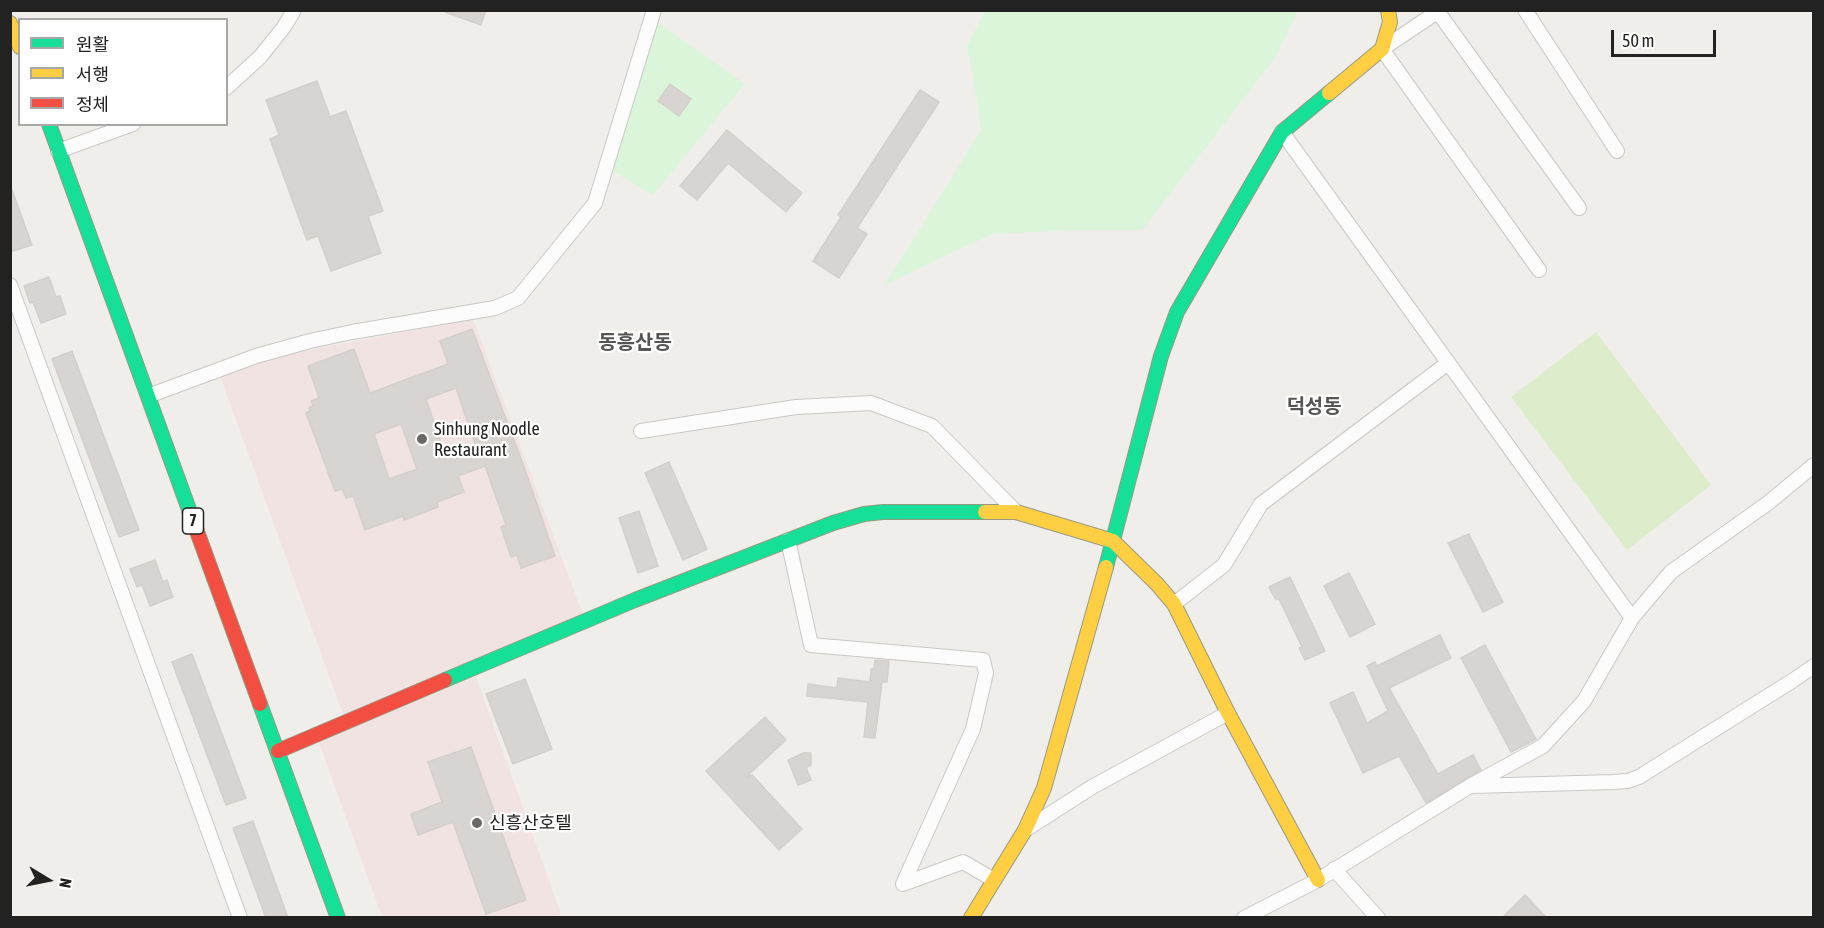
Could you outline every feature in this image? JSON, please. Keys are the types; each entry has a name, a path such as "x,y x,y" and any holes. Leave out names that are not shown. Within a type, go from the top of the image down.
{"main road":[{"path":"971,918 1025,830 1044,788 1113,541 1161,356 1177,312 1282,132 1382,49 1390,22 1388,10"},
{"path":"10,23 18,42"},
{"name":"7","path":"50,126 338,918"},
{"path":"278,751 635,600 832,523 864,514 883,512 1016,512 1113,541 1174,603 1228,713 1318,880"}],"street":[{"path":"228,86 260,57 284,27 294,10"},
{"path":"148,396 256,356 310,341 495,308 518,298 595,203 654,10"},
{"path":"1525,10 1617,151"},
{"path":"1539,270 1382,49 1439,11 1579,208"},
{"path":"58,151 127,126"},
{"path":"1282,132 1632,618"},
{"path":"10,285 240,918"},
{"path":"1174,603 1224,565 1261,504 1448,363"},
{"path":"641,431 796,407 871,403 932,426 1016,512"},
{"path":"1244,918 1318,880 1470,786 1543,746 1584,701 1632,618 1671,572 1812,469"},
{"path":"788,540 811,645 983,660 986,674 973,729 903,884 963,862 994,880"},
{"path":"1470,786 1613,782 1640,777 1814,666"},
{"path":"1025,830 1092,787 1228,713"},
{"path":"1334,870 1378,918"}],"shaded area":[{"path":"473,319 583,615 344,717 220,376 259,362 304,351"},
{"path":"476,677 561,914 552,918 382,917 318,740"}],"green space":[{"path":"985,10 1298,11 1275,58 1142,230 992,234 885,285 981,130 967,46"},
{"path":"656,21 745,84 653,195 609,169"},
{"path":"1596,332 1711,485 1627,550 1511,397"}],"building":[{"path":"445,10 486,10 481,25 445,12"},
{"path":"317,81 330,117 346,111 383,211 368,216 381,253 331,271 318,236 307,240 270,139 279,135 266,100"},
{"path":"670,84 691,99 679,116 658,101"},
{"path":"920,90 939,102 857,228 867,234 839,278 813,261 841,217 838,215"},
{"path":"727,130 802,193 786,212 728,163 697,200 680,186"},
{"path":"12,190 32,245 10,252 10,191"},
{"path":"49,277 56,297 60,296 66,314 41,323 24,286"},
{"path":"472,329 555,556 521,568 517,555 511,557 501,527 506,525 485,466 458,476 464,492 437,502 438,507 404,520 403,516 365,530 353,496 346,498 342,489 335,491 306,413 313,406 311,401 319,398 308,366 354,349 370,393 448,364 440,341","holes":["456,388 475,444 445,455 426,399","401,424 417,469 389,479 374,434"]},
{"path":"72,351 139,530 119,537 52,359"},
{"path":"669,462 707,549 683,560 645,473"},
{"path":"639,511 658,566 638,573 619,518"},
{"path":"1469,534 1503,602 1483,612 1448,543"},
{"path":"155,560 163,582 167,580 173,597 150,606 142,585 137,587 130,569"},
{"path":"1349,573 1375,624 1350,637 1324,586"},
{"path":"1290,577 1325,651 1305,660 1299,648 1302,647 1279,599 1276,600 1269,587"},
{"path":"1440,635 1451,658 1389,688 1438,774 1473,755 1481,770 1426,803 1399,756 1363,773 1330,703 1353,692 1367,723 1388,711 1367,666 1375,662 1377,666"},
{"path":"1485,645 1536,739 1511,752 1461,658"},
{"path":"192,654 246,798 226,805 172,662"},
{"path":"875,660 889,661 887,682 882,682 875,738 864,737 868,702 807,696 808,684 837,688 838,678 870,682 871,669 874,669"},
{"path":"525,679 552,749 513,764 486,694"},
{"path":"765,717 786,740 746,777 752,775 802,829 779,850 706,771"},
{"path":"471,747 526,900 486,914 453,822 418,835 411,814 442,802 428,762"},
{"path":"804,753 811,753 811,765 806,767 811,780 798,785 788,760"},
{"path":"253,821 288,918 266,918 233,828"},
{"path":"1525,895 1547,918 1502,918"}],"traffic: fast":[{"path":"1106,567 1161,356 1177,312 1282,132 1329,93"},
{"path":"50,126 191,515"},
{"path":"445,680 635,600 833,523 864,514 883,512 985,512"},
{"path":"260,704 338,918"}],"traffic: slow":[{"path":"1329,93 1382,49 1390,22 1388,10"},
{"path":"10,23 18,42"},
{"path":"985,512 1016,512 1113,541 1157,584 1174,604 1228,713 1318,880"},
{"path":"971,918 1025,830 1044,788 1106,567"}],"traffic: jam":[{"path":"191,515 260,704"},
{"path":"278,751 445,680"}],"place":[{"name":"Sinhung Noodle Restaurant","path":"422,439"},
{"name":"신흥산호텔","path":"477,823"}],"district":[{"name":"동흥산동","path":"635,343"},
{"name":"덕성동","path":"1314,407"}]}
